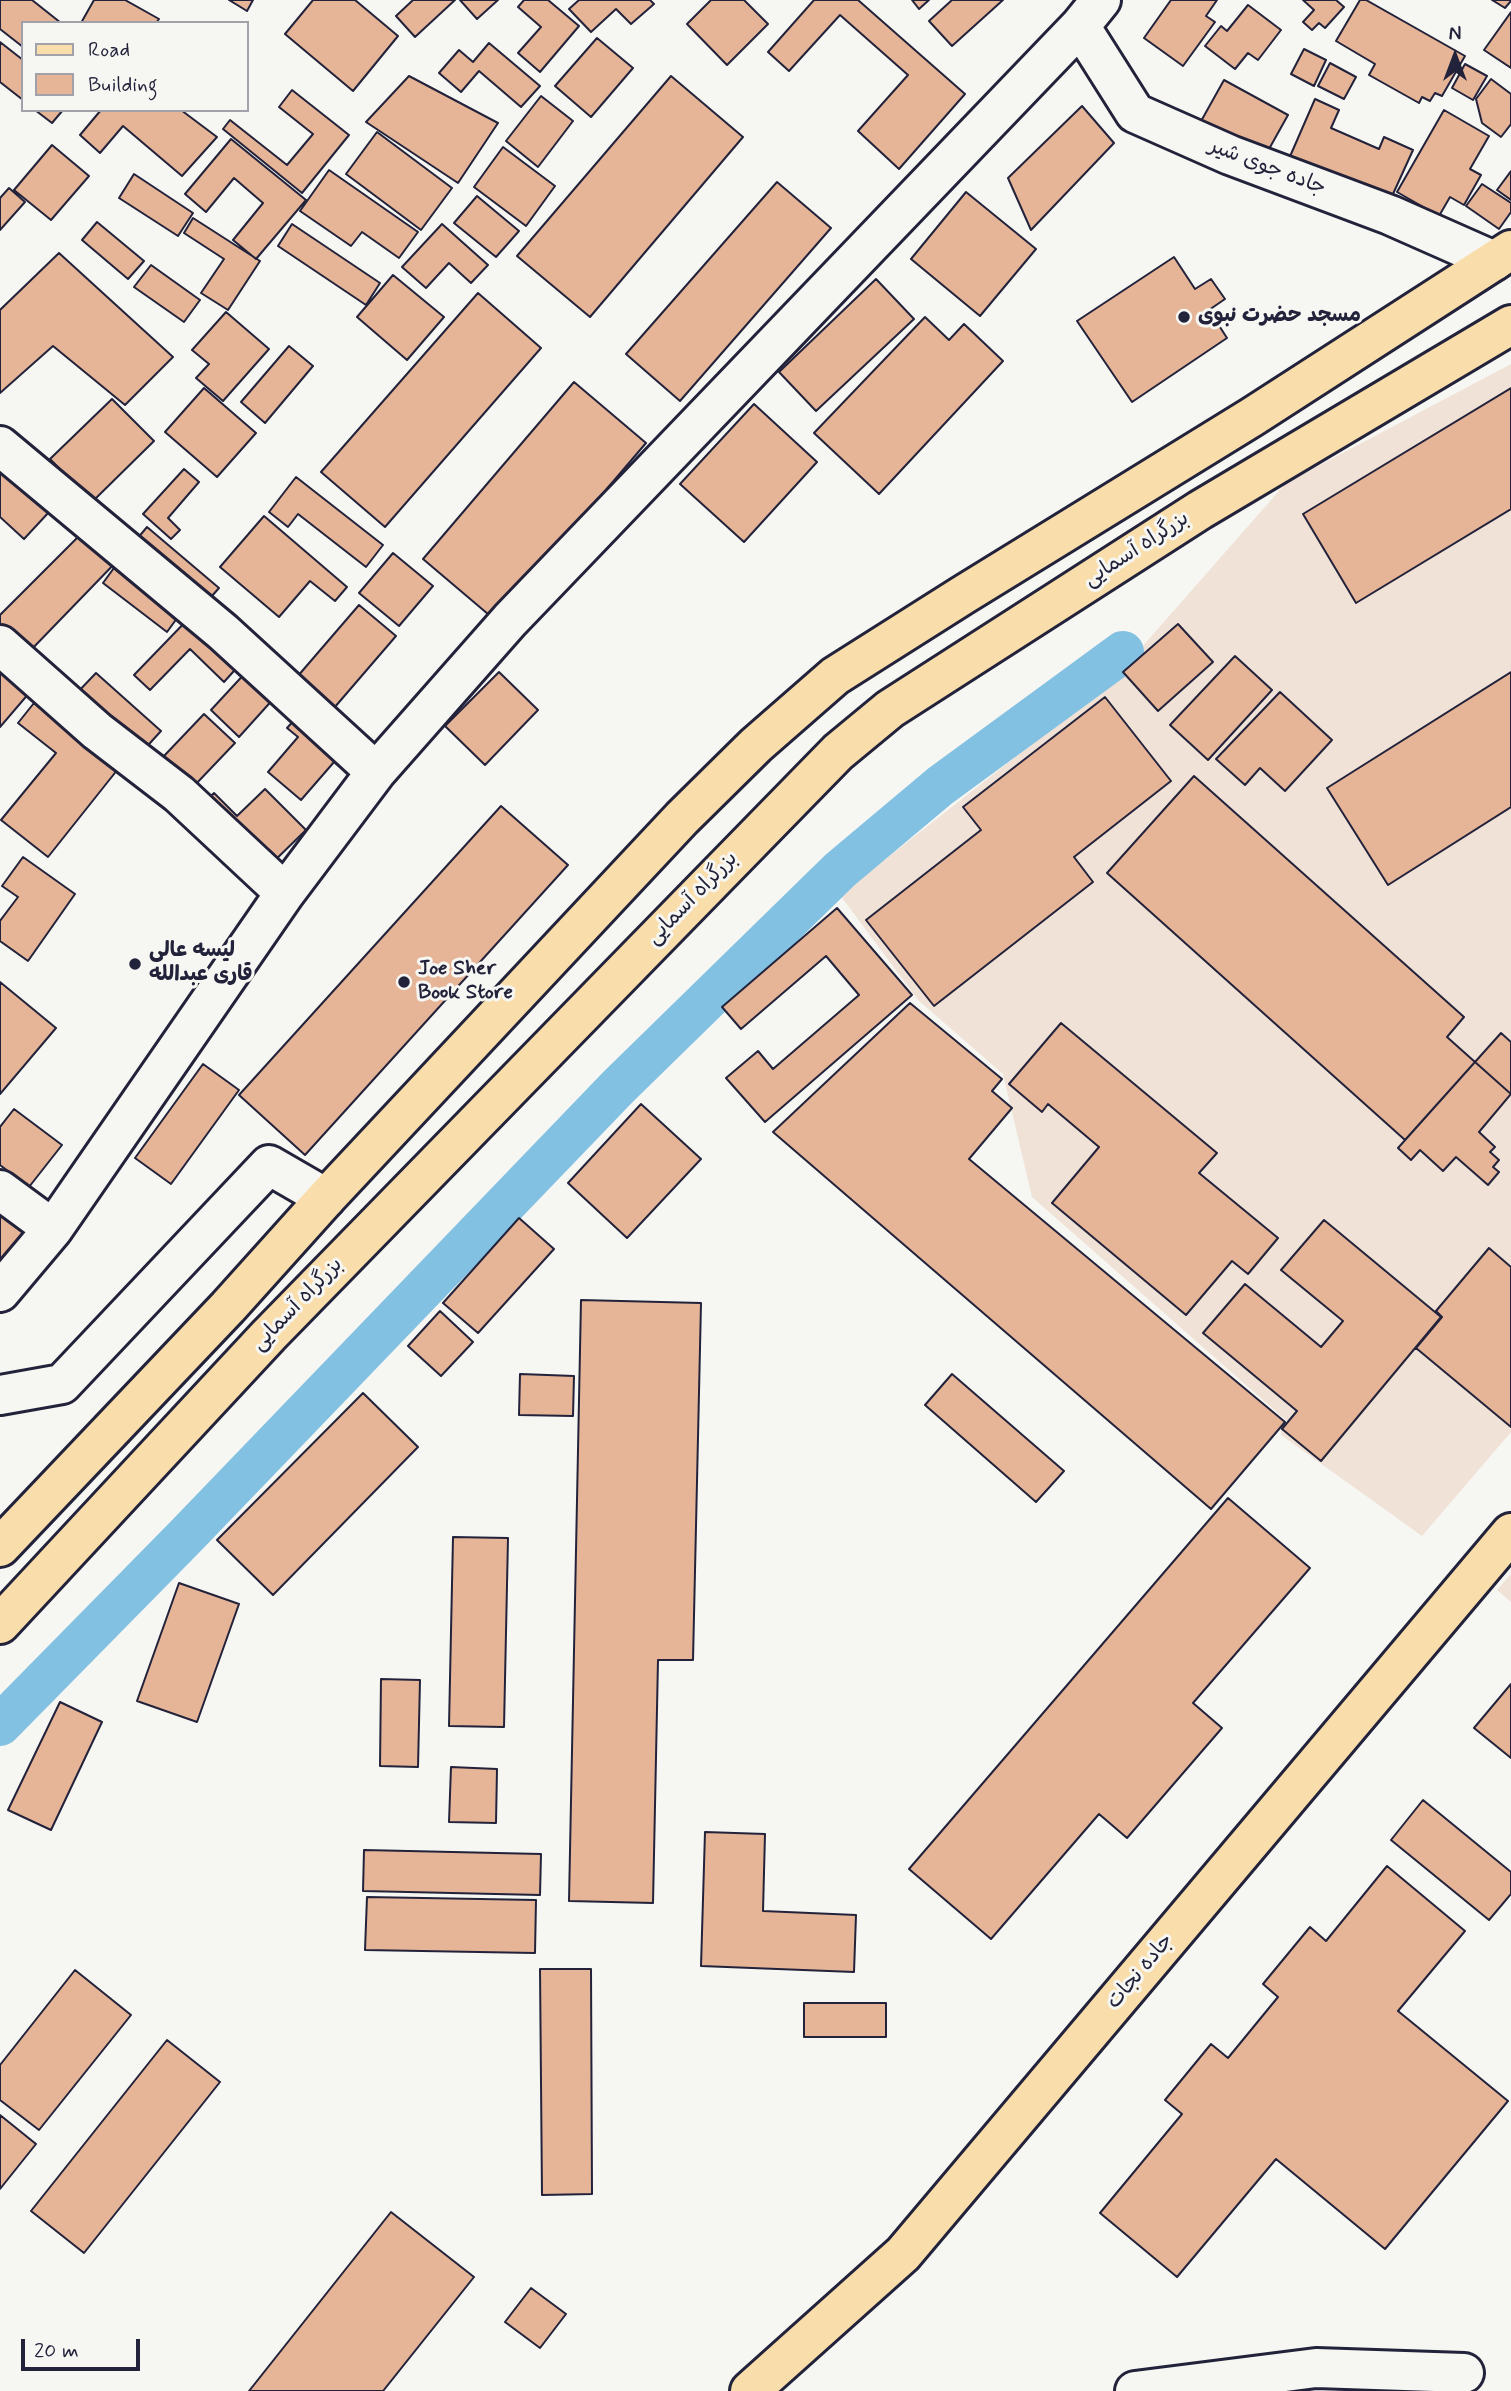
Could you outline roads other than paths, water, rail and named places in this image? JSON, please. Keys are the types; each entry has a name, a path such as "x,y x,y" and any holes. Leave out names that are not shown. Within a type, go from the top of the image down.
{"main road":[{"path":"0,1547 228,1307 326,1198 682,818 756,745 835,676 974,587 1252,417 1503,255"},
{"name":"بزرگراه آسمایی","path":"0,1624 269,1335 838,752 890,709 1200,510 1511,325"},
{"name":"جاده نجات","path":"750,2391 903,2254 1511,1533"}],"street":[{"name":"جاده جوی شیر","path":"1091,13 1135,113 1230,155 1503,255"},
{"path":"0,1292 53,1229 285,893 376,772 510,620 1091,13"},
{"path":"0,446 223,632 376,772"},
{"path":"0,645 97,731 179,794 285,893"},
{"path":"0,1395 62,1384 269,1165 326,1198"},
{"path":"0,1190 53,1229"},
{"path":"1135,2391 1316,2368 1464,2373"}],"waterway":[{"path":"0,1725 618,1087 840,870 940,786 1123,652"}],"place":[{"name":"مسجد حضرت نبوی","path":"1184,317"},
{"name":"لیسه عالی قاری عبدالله","path":"135,964"},
{"name":"Joe Sher Book Store","path":"404,982"}]}
